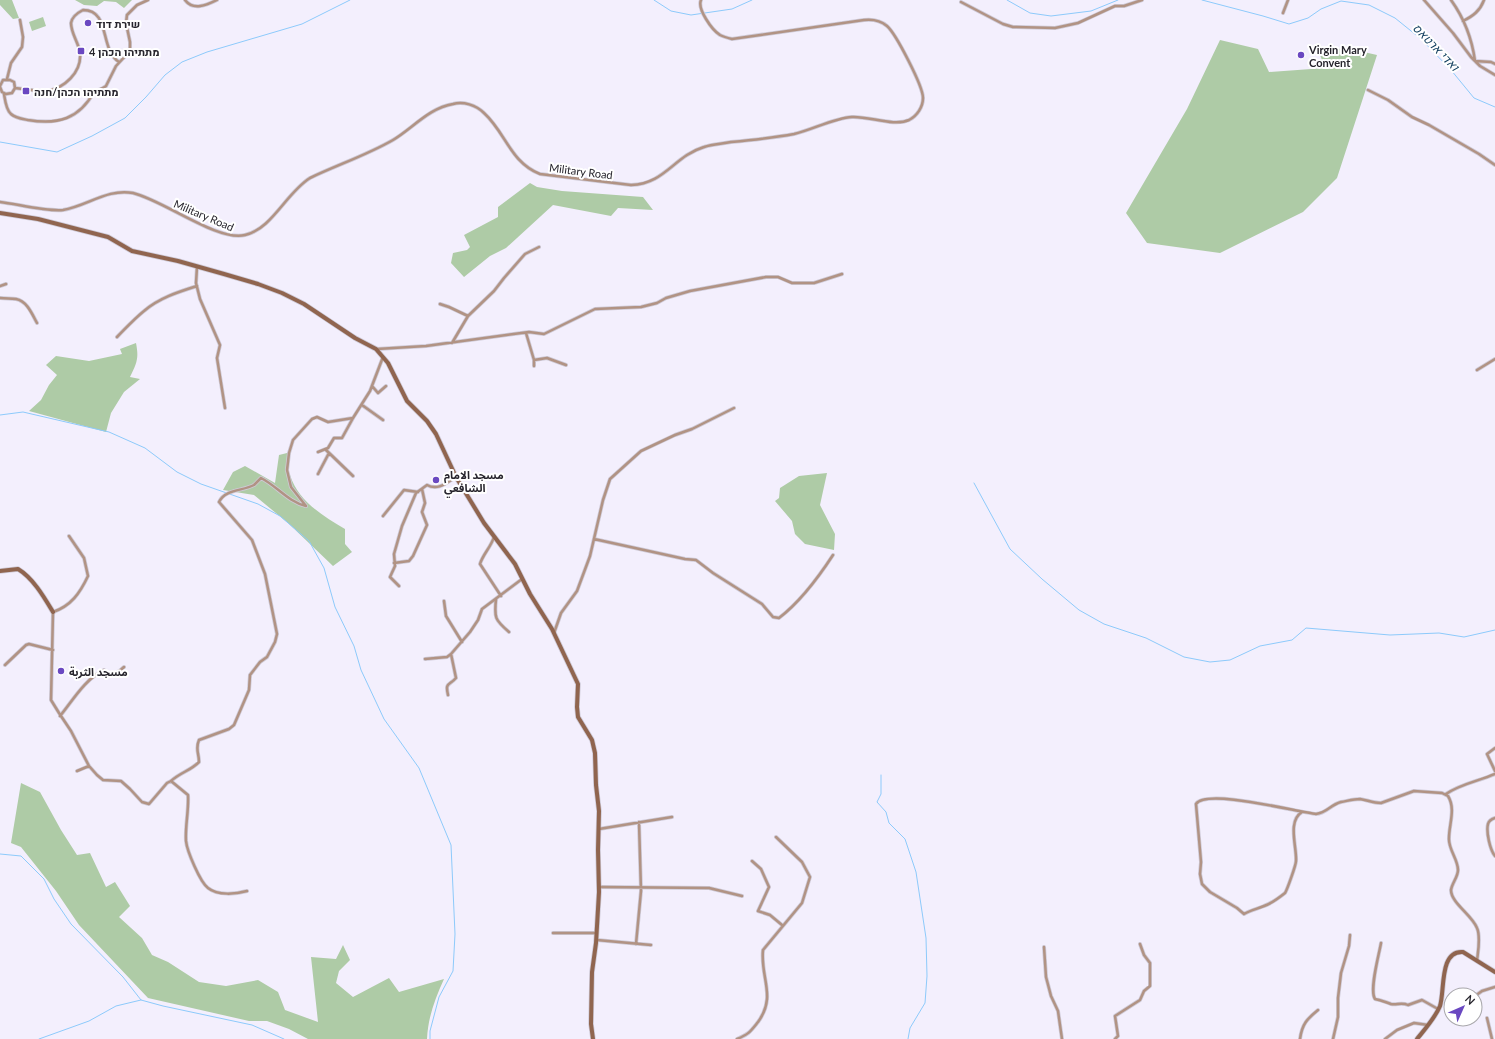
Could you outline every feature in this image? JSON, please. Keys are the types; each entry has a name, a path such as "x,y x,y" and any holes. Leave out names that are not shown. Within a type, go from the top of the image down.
{"street":[{"path":"4,94 12,93 15,88 14,82 7,79 2,81 0,86 4,94 7,107 13,115 36,121 58,121 80,110 88,102 94,92 106,86 119,62 130,51 130,42 126,23 127,15 137,5 148,0"},
{"path":"185,0 190,4 197,6 205,5 217,0"},
{"name":"Military Road","path":"0,202 62,210 114,193 133,193 221,233 236,237 249,234 262,227 299,186 310,178 393,140 428,114 453,103 469,105 482,111 493,122 518,160 533,171 540,174 631,185 640,185 655,180 681,159 705,147 794,134 851,117 903,122 914,116 922,105 920,87 895,36 892,31 883,24 871,19 732,39 719,35 709,23 700,6 701,0"},
{"path":"961,2 1003,24 1013,27 1055,28 1078,23 1115,6 1124,6 1142,0"},
{"path":"1282,14 1288,0"},
{"path":"1424,0 1475,61 1480,66 1495,75"},
{"path":"1451,0 1457,8 1471,39 1475,61"},
{"path":"1463,21 1473,16 1479,10 1484,0"},
{"path":"15,88 39,91 51,90 60,86 70,78 77,69 80,54 72,29 72,22 75,16 83,10 93,12 99,17 107,47 119,62"},
{"path":"7,79 11,63 22,47 23,37 20,20"},
{"path":"1475,61 1491,62 1495,64"},
{"path":"1368,90 1388,100 1412,117 1430,125 1495,165"},
{"path":"0,213 38,219 108,237 132,251 197,266 258,284 282,293 304,304 355,338 376,349 388,363 407,401 427,421 436,434 456,478 494,537 515,564 576,677 578,684 578,718 594,746 599,811 599,887 597,933 592,972 591,1024 593,1039"},
{"path":"452,343 468,316 494,291 525,254 539,247"},
{"path":"197,266 197,286 200,299 220,345 217,358 225,408"},
{"path":"376,349 426,346 526,333 544,334 595,309 641,307 690,291 766,277 778,277 792,283 814,283 842,274"},
{"path":"0,286 6,284"},
{"path":"117,337 144,310 173,294 197,286"},
{"path":"0,298 17,299 27,305 37,323"},
{"path":"440,304 468,316"},
{"path":"526,333 534,360 534,366"},
{"path":"318,452 326,450 334,438 342,438 372,386 383,357"},
{"path":"534,360 546,358 566,365"},
{"path":"1477,370 1495,360"},
{"path":"372,386 378,393 386,386"},
{"path":"362,405 383,420"},
{"path":"554,634 561,613 577,590 590,556 603,500 610,479 642,451 675,435 692,429 734,408"},
{"path":"0,571 18,569 24,573 53,612 52,700 60,716 72,730 89,766 103,780 121,781 130,788 142,802 149,804 167,783 178,774 194,767 199,762 199,755 196,747 199,740 229,729 234,725 249,690 250,675 260,662 267,657 276,642 278,634 265,574 252,540 219,502 221,498 227,494 254,485 261,478 266,480 284,495 300,505 306,506 291,487 288,470 289,453 293,440 312,419 317,417 328,422 353,418"},
{"path":"326,450 353,476"},
{"path":"318,474 329,453"},
{"path":"398,586 390,577 395,566 394,554 402,526 416,493 427,485 432,488 438,488 456,478"},
{"path":"394,563 409,561 413,556 427,525 422,512 425,503 422,489"},
{"path":"383,516 404,490 418,492"},
{"path":"53,612 64,608 76,595 88,576 84,558 69,536"},
{"path":"494,537 491,546 482,557 480,564 501,596"},
{"path":"594,539 696,560 713,573 762,604 773,617 779,618 794,605 820,574 833,555"},
{"path":"425,659 447,657 451,654 478,620 482,609 522,579"},
{"path":"496,599 495,617 509,632"},
{"path":"444,601 446,616 462,642"},
{"path":"5,665 28,644 53,650"},
{"path":"448,695 446,687 448,683 456,678 451,654"},
{"path":"60,716 96,673 104,670 107,675 111,676 124,668"},
{"path":"1495,748 1487,754 1495,771"},
{"path":"78,772 89,766"},
{"path":"1302,812 1297,815 1294,825 1296,864 1287,890 1281,895 1267,905 1255,908 1244,914 1204,887 1200,879 1201,862 1196,804 1197,801 1201,799 1217,798 1242,800 1302,812 1322,814 1339,803 1360,799 1381,803 1414,791 1446,794 1462,785 1495,774"},
{"path":"171,781 188,795 186,842 192,862 203,882 208,888 217,892 235,894 247,891"},
{"path":"1446,794 1450,799 1452,812 1448,839 1458,867 1458,872 1452,886 1452,893 1455,900 1478,930 1477,962"},
{"path":"599,829 672,817"},
{"path":"1495,818 1490,820 1488,825 1491,848 1495,856"},
{"path":"636,944 641,888 639,822"},
{"path":"737,1039 749,1034 762,1016 768,1001 762,960 763,950 782,925 802,903 810,877 802,862 776,837"},
{"path":"752,861 760,869 769,887 758,911 770,915 782,925"},
{"path":"599,887 709,888 742,896"},
{"path":"553,933 597,933"},
{"path":"1333,1039 1338,1017 1338,998 1341,973 1349,946 1350,935"},
{"path":"596,940 651,946"},
{"path":"1381,943 1372,996 1374,999 1392,1004 1403,1002 1408,1005 1422,1000 1438,1009"},
{"path":"1115,1039 1118,1036 1115,1016 1140,1000 1144,991 1150,986 1150,963 1144,955 1140,944"},
{"path":"1044,947 1046,977 1051,996 1058,1011 1062,1039"},
{"path":"1417,1039 1438,1009 1441,1002 1447,963 1452,955 1463,952 1495,972"},
{"path":"1483,991 1495,987"},
{"path":"1300,1039 1302,1028 1308,1018 1318,1010"},
{"path":"1487,1018 1492,1039"},
{"path":"1385,1039 1397,1030 1414,1024 1428,1024"}],"green space":[{"path":"0,0 12,0 19,18 13,19 0,5"},
{"path":"75,0 132,0 124,8 116,2 104,1 97,6 84,5"},
{"path":"43,17 46,26 32,31 29,22"},
{"path":"1220,40 1258,49 1269,72 1325,68 1317,47 1355,50 1377,55 1337,178 1303,212 1220,253 1147,243 1126,213 1187,109"},
{"path":"530,183 537,187 562,191 643,197 653,210 618,208 611,216 553,205 506,248 490,256 464,277 451,263 453,253 467,250 470,247 464,235 498,217 498,207"},
{"path":"136,343 137,360 130,377 140,379 124,392 111,413 106,432 29,411 41,400 49,385 57,375 46,365 56,356 89,361 122,354 120,349"},
{"path":"287,453 289,472 299,493 312,507 345,529 345,544 352,552 333,566 288,523 254,495 223,490 233,472 245,466 275,483 279,455"},
{"path":"827,473 820,505 835,534 834,550 805,544 795,534 792,521 775,501 779,498 780,488 799,476"},
{"path":"21,783 40,792 77,855 90,853 106,887 115,882 130,906 119,917 142,938 152,955 168,962 199,982 226,986 258,980 278,992 285,1010 318,1022 311,957 336,959 343,945 350,960 339,971 336,983 353,997 389,978 399,992 444,979 432,1008 427,1039 308,1039 289,1029 267,1021 249,1021 148,998 79,925 56,891 21,847 11,843"}],"waterway":[{"path":"0,142 57,152 92,136 125,118 165,75 182,62 207,52 302,24 350,0"},
{"name":"ואדי ארטאס","path":"654,0 671,11 691,15 732,9 752,0"},
{"name":"ואדי ארטאס","path":"1007,0 1030,13 1051,16 1091,11 1118,0"},
{"name":"ואדי ארטאס","path":"1202,0 1289,24 1308,18 1321,9 1341,1 1369,5 1395,18 1421,39 1451,70 1474,98 1495,107"},
{"path":"0,415 23,412 109,432 145,448 177,472 201,484 258,504 280,516 309,541 324,568 335,607 354,646 361,670 384,719 419,768 451,845 455,934 453,971 439,997 430,1031 430,1039"},
{"path":"974,483 1010,549 1042,579 1079,610 1104,624 1146,638 1184,657 1210,662 1230,660 1260,646 1292,640 1306,628 1390,635 1439,633 1464,637 1495,630"},
{"path":"881,775 881,794 877,802 886,812 889,823 905,839 916,872 926,938 927,976 925,1003 910,1028 908,1039"},
{"path":"0,854 21,856 44,879 54,899 71,924 123,977 141,1000 252,1025 284,1039"},
{"path":"39,1039 89,1021 116,1006 141,1000"}],"place":[{"name":"שירת דוד","path":"88,23"},
{"name":"מתתיהו הכהן 4","path":"81,51"},
{"name":"Virgin Mary Convent","path":"1301,55"},
{"name":"מתתיהו הכהן/חנה","path":"26,91"},
{"name":"مسجد الامام الشافعي","path":"436,480"},
{"name":"مسجد الثربة","path":"61,671"}]}
